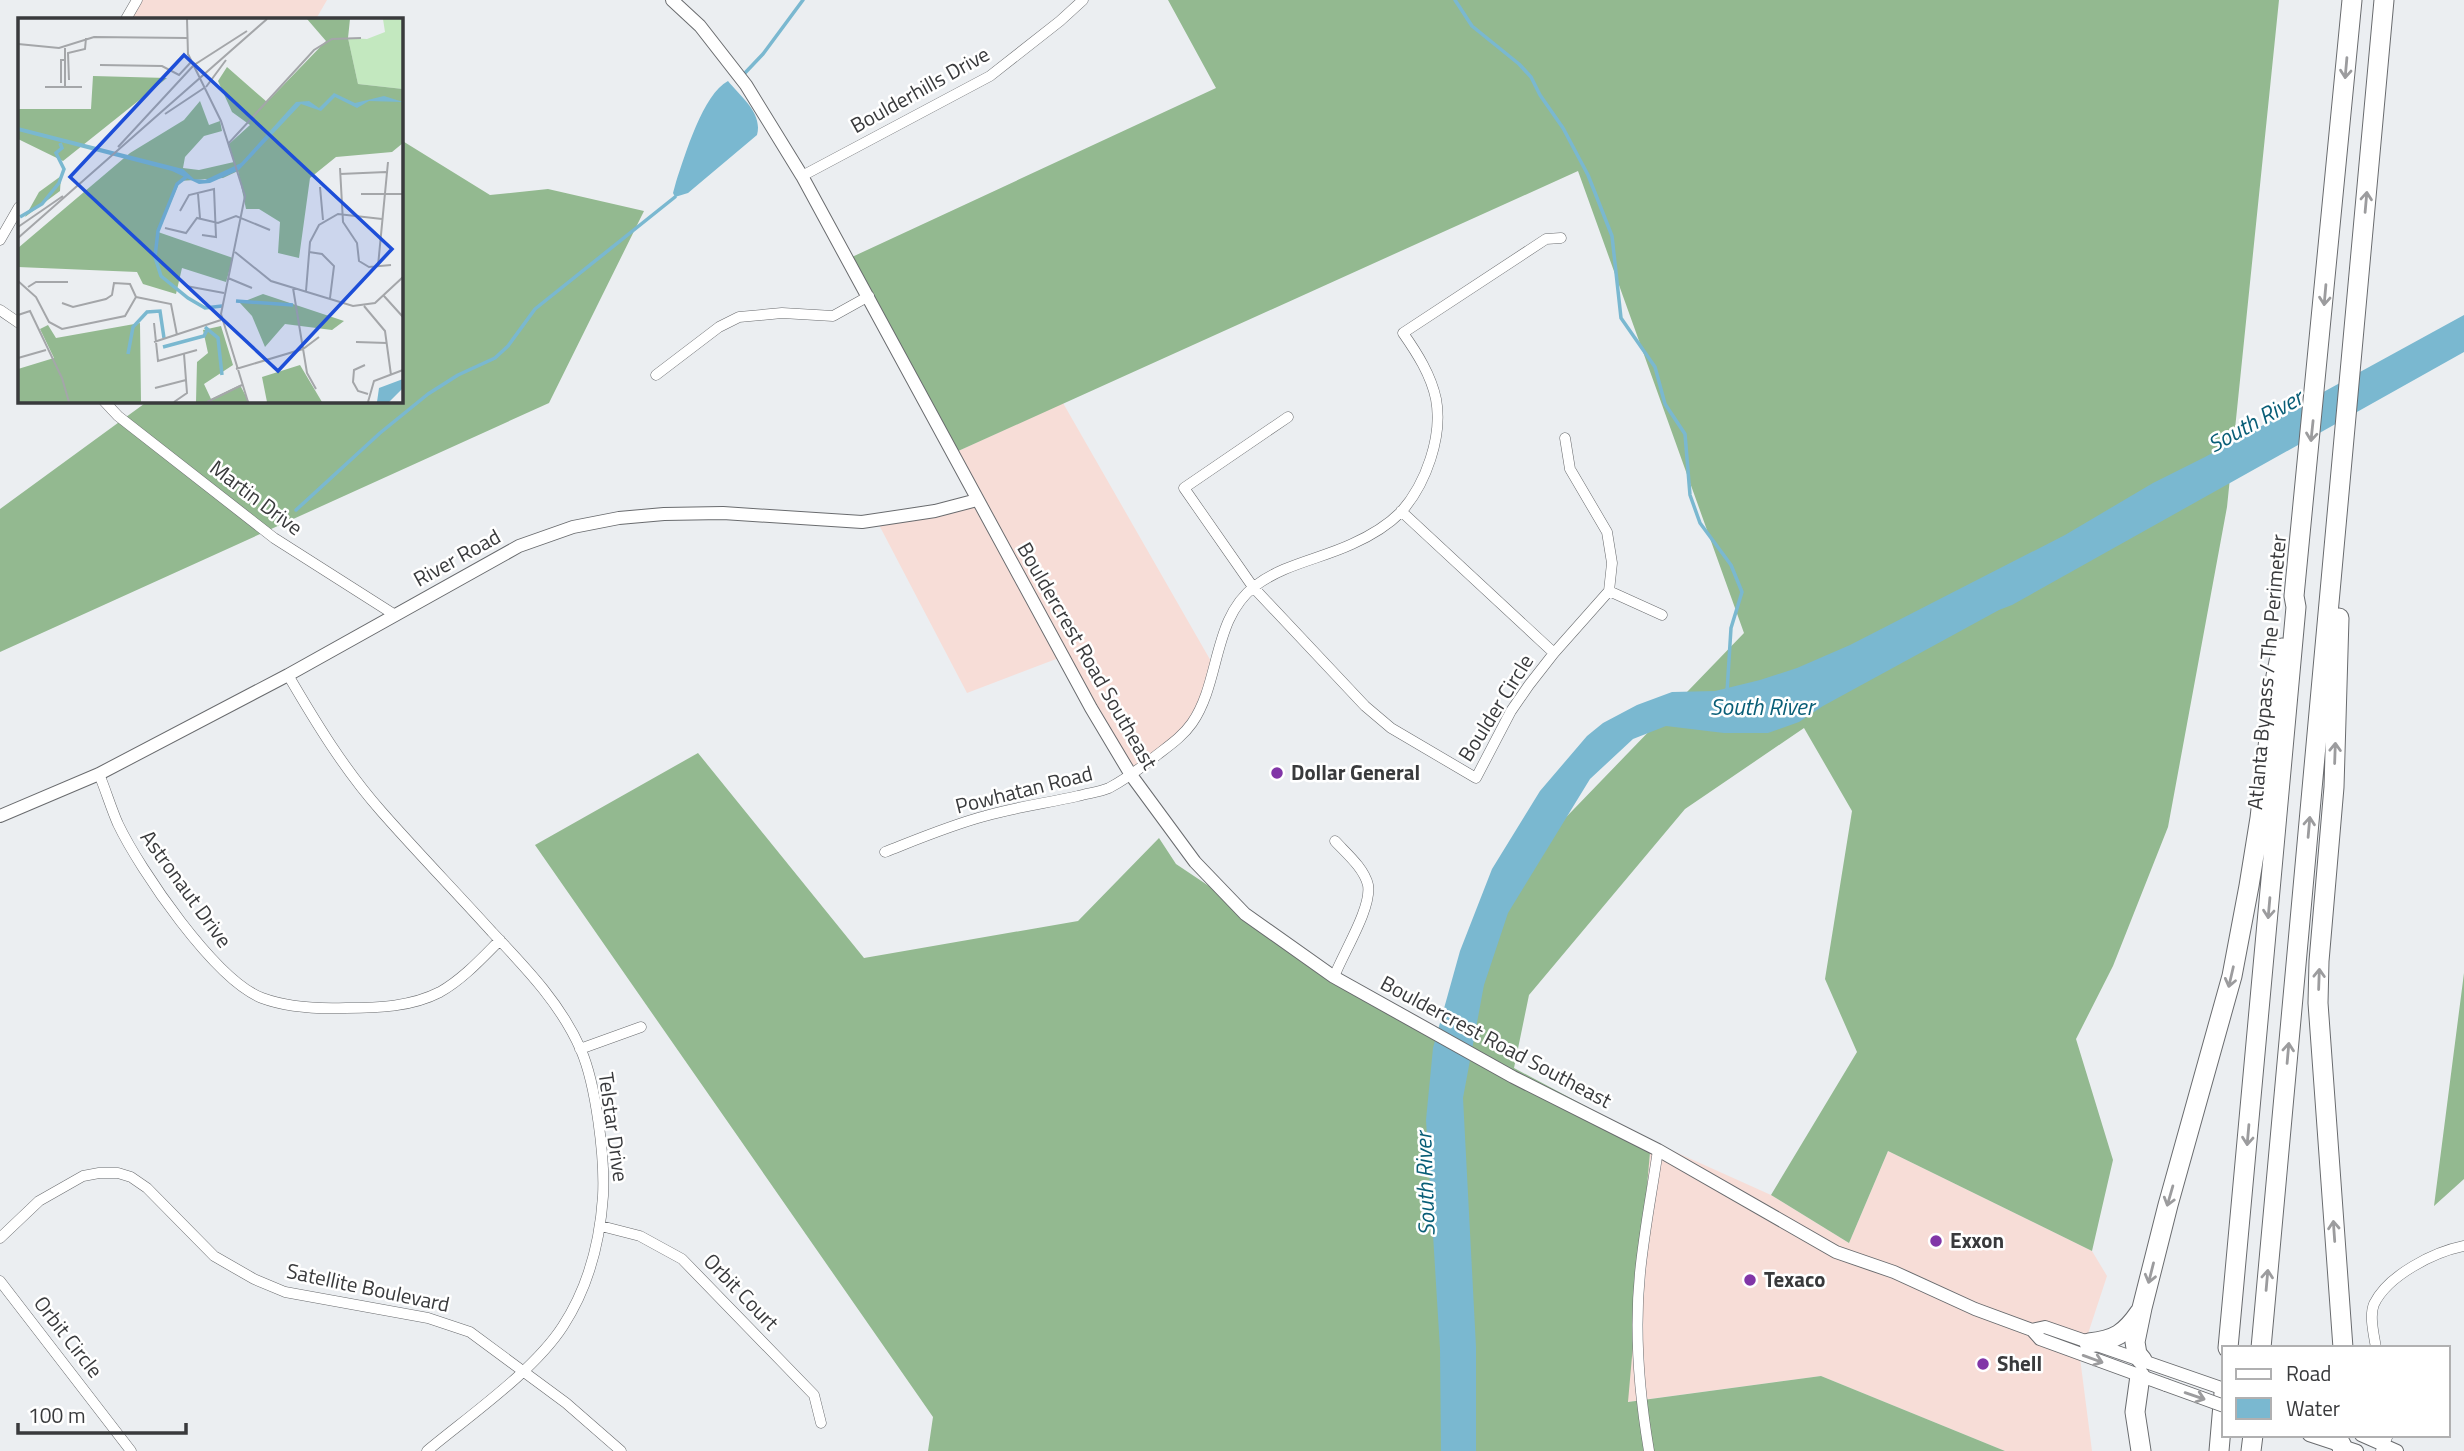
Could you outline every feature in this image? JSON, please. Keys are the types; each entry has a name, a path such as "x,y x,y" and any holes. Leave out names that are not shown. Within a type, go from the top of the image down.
{"highway":[{"name":"Atlanta Bypass / The Perimeter","path":"2228,1346 2285,738 2296,607 2294,596 2319,363 2352,0"},
{"path":"2261,1346 2384,0"},
{"path":"2343,1346 2318,1003 2319,961 2334,787 2344,442"},
{"path":"2141,1451 2135,1412 2141,1368 2135,1342 2168,1205 2231,976 2256,848 2276,676 2294,596"},
{"path":"2089,1343 2112,1340 2128,1327 2142,1308"},
{"path":"2219,1451 2222,1415"}],"street":[{"path":"127,18 137,0"},
{"name":"Bouldercrest Road Southeast","path":"672,0 700,26 746,85 802,176 1090,708 1131,775 1195,862 1245,914 1334,976 1513,1077 1658,1150 1836,1252 1894,1272 1975,1309 2032,1330 2040,1339 2141,1368 2171,1370 2222,1390"},
{"name":"Boulderhills Drive","path":"802,176 990,76 1083,0"},
{"path":"0,240 18,209"},
{"path":"1288,417 1184,488 1253,587 1274,573 1351,545 1384,527 1401,511 1426,472 1437,425 1436,400 1430,379 1403,333 1546,239 1561,238"},
{"path":"656,375 719,327 739,317 782,313 833,316 869,296"},
{"path":"0,310 18,322"},
{"name":"Martin Drive","path":"105,402 118,416 274,538 395,615"},
{"path":"1565,439 1570,469 1607,532 1612,563 1609,591 1662,615"},
{"name":"River Road","path":"0,816 99,774 288,675 519,546 573,527 607,520 664,514 723,513 862,522 935,511 977,500"},
{"path":"1401,511 1554,653"},
{"name":"Boulder Circle","path":"1253,587 1365,706 1391,728 1476,778 1511,711 1554,653 1609,591"},
{"name":"Powhatan Road","path":"886,852 984,816 1107,789 1131,775 1182,735 1194,721 1207,691 1223,635 1237,605 1253,587"},
{"name":"Telstar Drive","path":"288,675 329,746 347,771 530,972 559,1010 580,1049 590,1077 604,1171 601,1226 594,1260 582,1289 564,1325 542,1352 427,1451"},
{"name":"Astronaut Drive","path":"99,774 132,849 169,904 210,958 237,983 260,997 284,1005 319,1009 371,1008 411,1003 440,992 467,972 500,940"},
{"path":"1334,976 1365,911 1368,885 1356,864 1335,841"},
{"path":"580,1049 641,1027"},
{"path":"1649,1451 1640,1398 1637,1352 1639,1274 1658,1150"},
{"name":"Satellite Boulevard","path":"0,1238 39,1201 59,1188 99,1173 118,1173 131,1177 147,1188 215,1256 254,1279 285,1292 428,1318 470,1332 566,1403 621,1451"},
{"name":"Orbit Court","path":"601,1226 640,1236 682,1259 814,1395 821,1423"},
{"path":"2376,1346 2373,1306 2382,1294 2416,1264 2438,1252 2464,1246"},
{"name":"Orbit Circle","path":"0,1281 131,1451"},
{"name":"Bouldercrest Road Southeast","path":"2032,1330 2045,1326 2089,1343 2141,1368 2166,1385 2222,1405"},
{"path":"2317,1437 2346,1445"},
{"path":"2366,1437 2397,1451"}],"shaded area":[{"path":"137,0 327,0 317,18 128,16"},
{"path":"1063,403 1216,670 1194,725 1134,774 1064,656 967,693 878,523 978,495 956,452"},
{"path":"1651,1141 1771,1195 1849,1243 1888,1151 2092,1251 2107,1276 2080,1358 2092,1451 2005,1451 1821,1376 1627,1402"}],"green space":[{"path":"1168,0 2279,0 2227,507 2168,827 2113,966 2076,1039 2113,1160 2092,1251 1888,1151 1849,1243 1771,1195 1857,1052 1825,979 1852,811 1804,728 1685,809 1529,995 1514,1068 1651,1141 1628,1402 1821,1376 2005,1451 928,1451 933,1417 535,845 698,753 864,958 1078,921 1159,838 1176,864 1436,1038 1487,899 1744,633 1578,171 956,452 852,257 1216,88"},
{"path":"402,141 490,195 548,189 644,211 549,403 0,652 0,509 147,402 402,402"},
{"path":"2464,973 2464,1179 2434,1206"}],"water":[{"path":"728,81 754,112 757,135 688,193 675,197 673,193 676,182 696,126 711,98"},
{"name":"South River","path":"2464,315 2464,352 2012,605 1823,706 1799,722 1768,733 1724,733 1666,726 1633,739 1590,779 1508,913 1484,985 1463,1098 1476,1347 1476,1451 1441,1451 1440,1349 1426,1120 1433,1048 1460,951 1492,869 1540,791 1587,736 1603,723 1637,705 1672,692 1715,691 1760,680 1797,668 1850,645 2065,535 2153,483"}],"waterway":[{"path":"743,75 763,54 803,0"},
{"path":"1455,0 1472,26 1531,77 1588,175 1612,236 1621,318 1655,367 1665,404 1685,434 1690,495 1700,523 1731,565 1742,592 1731,628 1727,692"},
{"path":"296,510 380,433 428,394 458,375 495,358 508,346 535,309 675,197"}],"place":[{"name":"Dollar General","path":"1277,773"},
{"name":"Exxon","path":"1936,1241"},
{"name":"Texaco","path":"1750,1280"},
{"name":"Shell","path":"1983,1364"}]}
